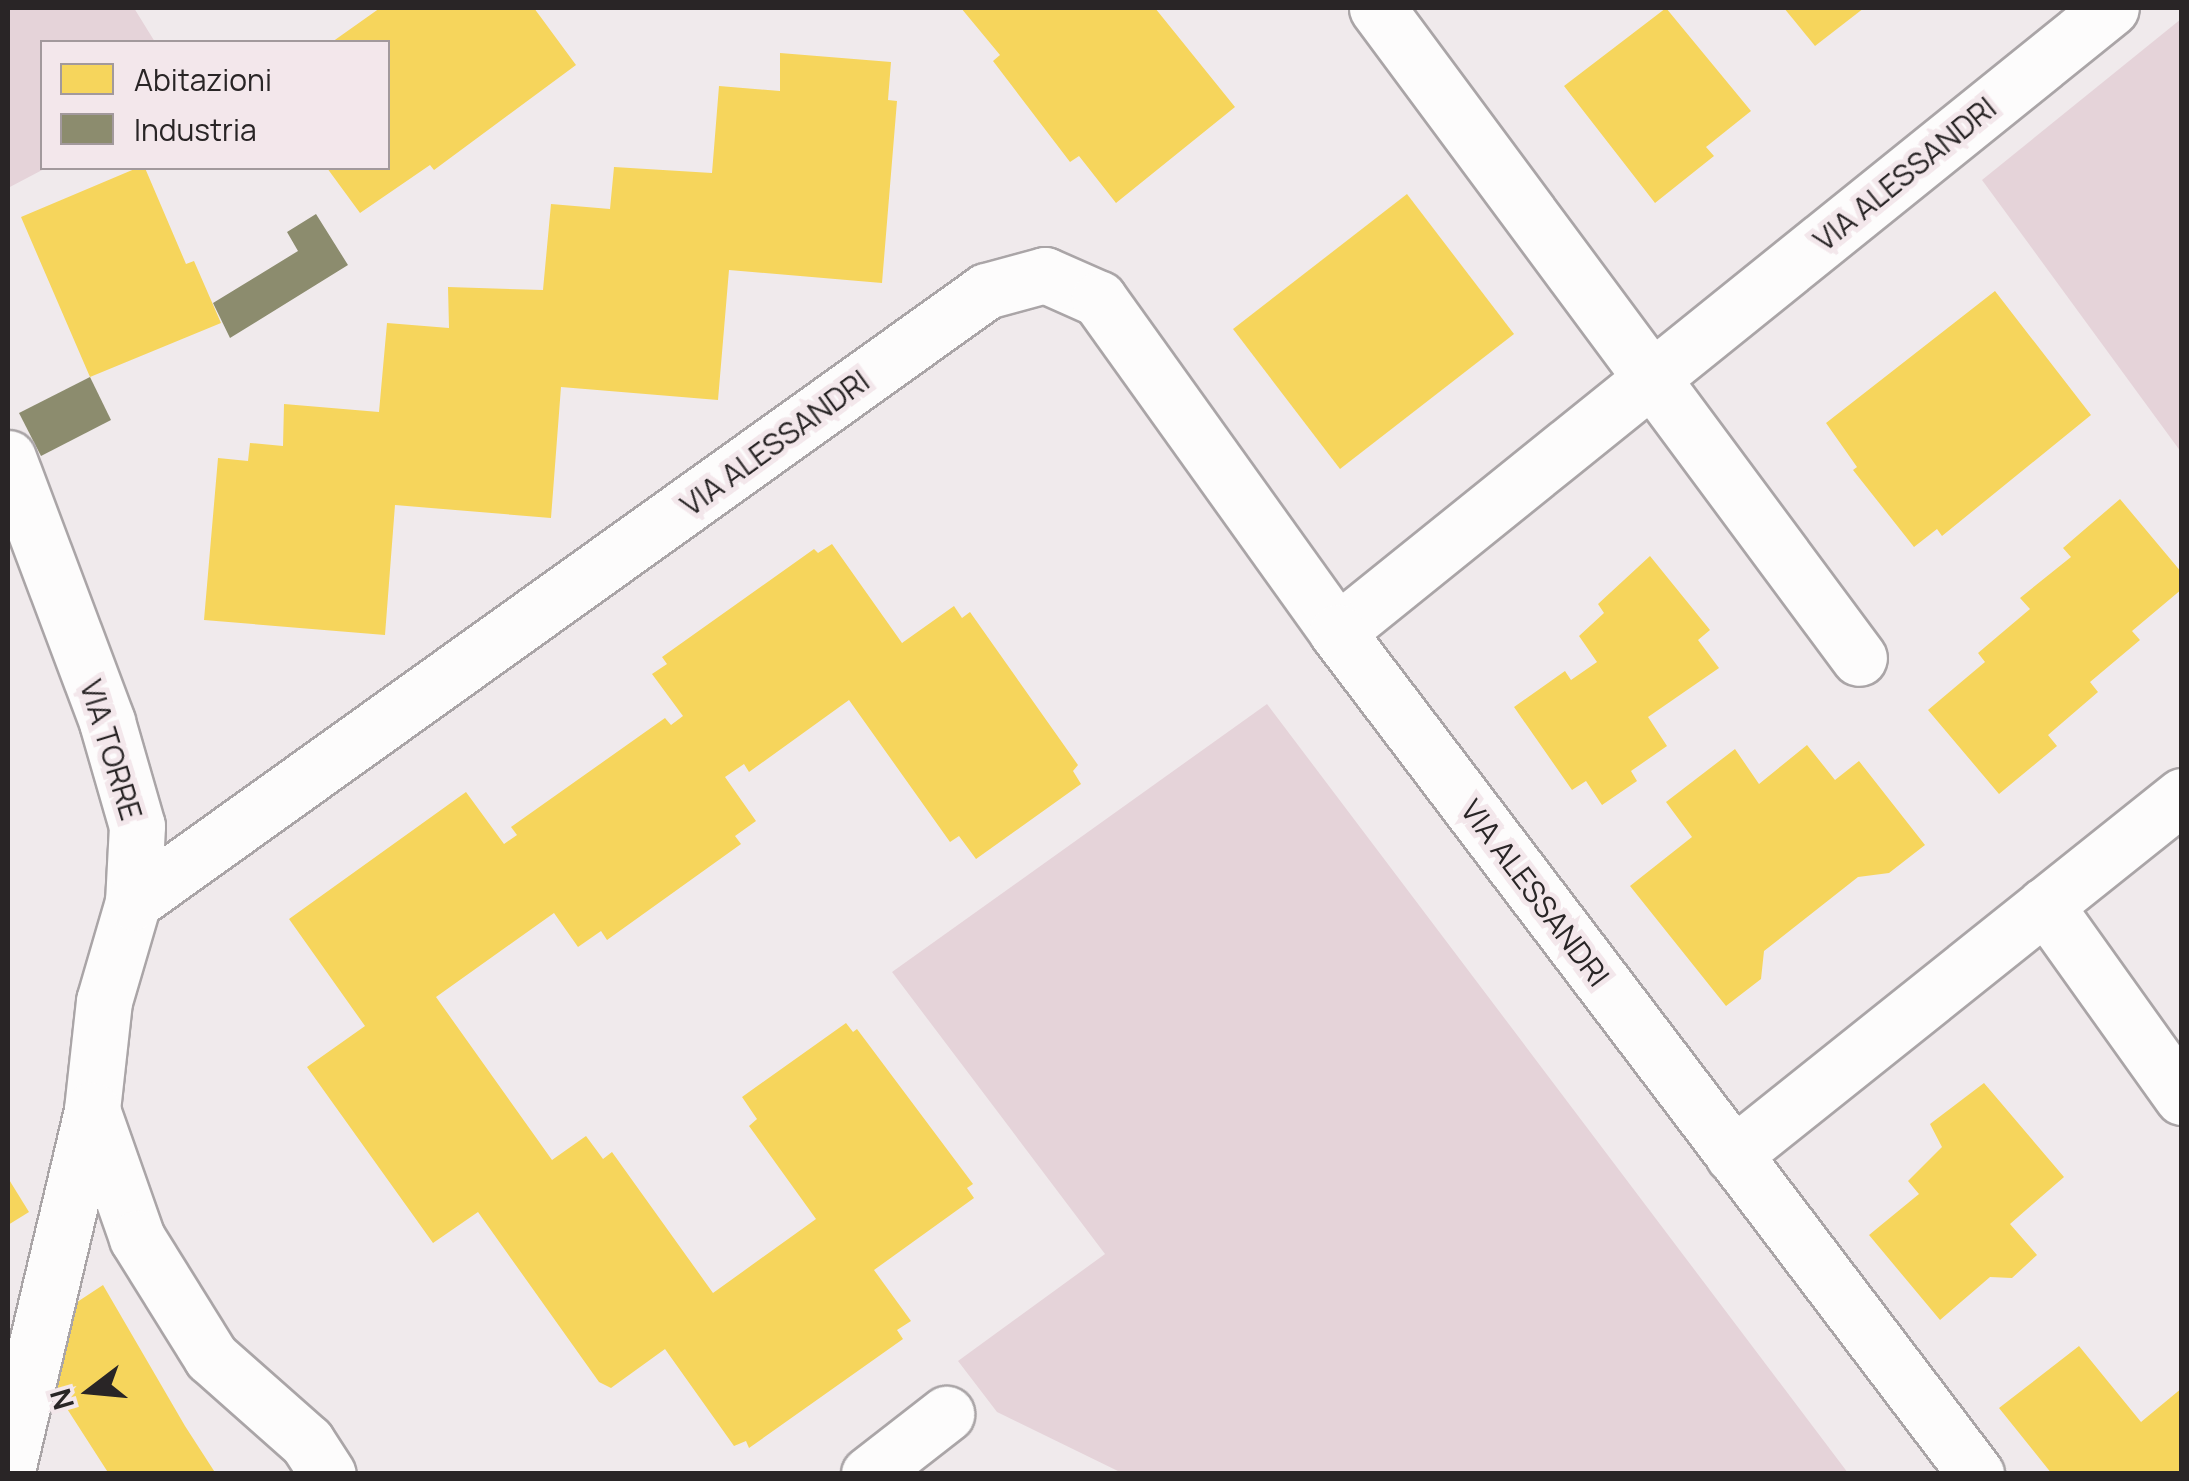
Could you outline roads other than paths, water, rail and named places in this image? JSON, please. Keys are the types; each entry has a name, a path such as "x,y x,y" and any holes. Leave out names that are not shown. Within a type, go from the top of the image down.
{"street":[{"path":"1377,8 1859,658"},
{"name":"VIA ALESSANDRI","path":"1337,632 2111,8"},
{"name":"VIA ALESSANDRI","path":"133,902 986,292 1045,275 1099,299 1337,632 1976,1474"},
{"name":"VIA TORRE","path":"8,458 107,722 132,808 133,902 104,1000 92,1110 8,1466"},
{"path":"1733,1155 2182,796"},
{"path":"2044,905 2182,1097"},
{"name":"VIA TORRE","path":"92,1110 137,1238 211,1358 307,1442 328,1474"},
{"path":"869,1474 946,1414"}]}
